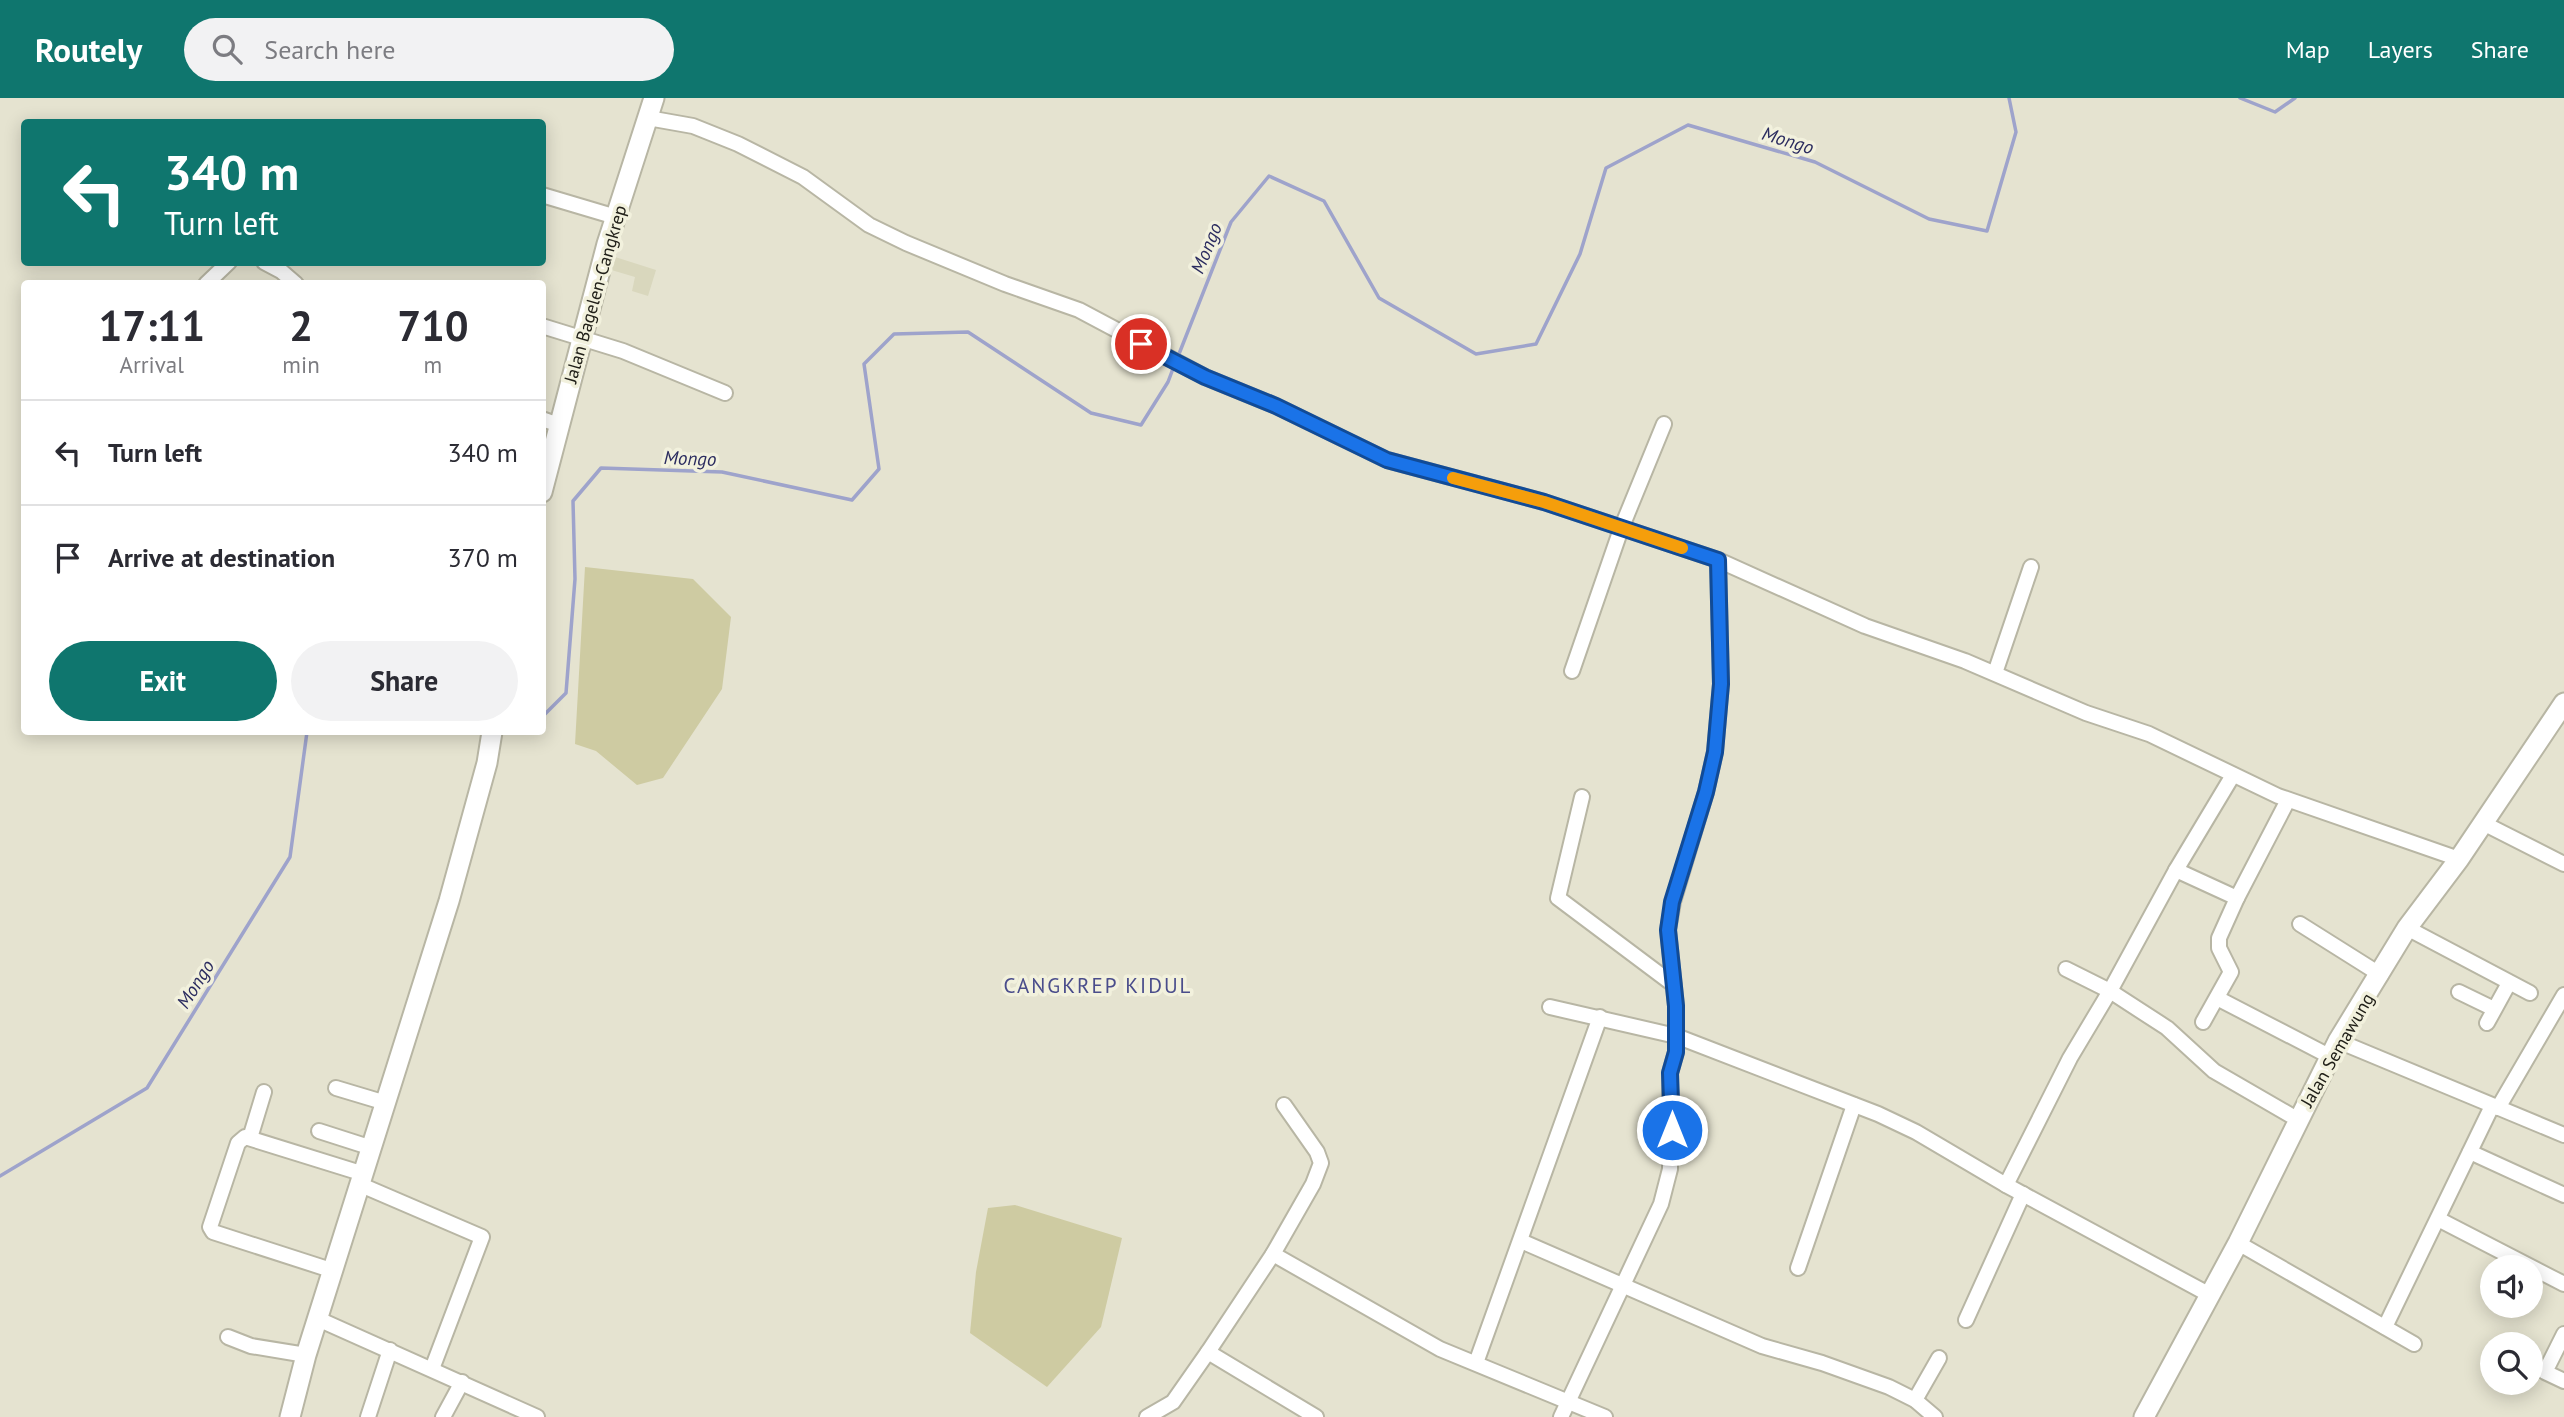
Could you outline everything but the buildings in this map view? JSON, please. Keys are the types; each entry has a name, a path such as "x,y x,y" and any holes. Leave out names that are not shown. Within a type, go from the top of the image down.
{"main road":[{"name":"Jalan Bagelen-Cangkrep","path":"546,463 551,422 581,338 654,98"},
{"name":"Jalan Semawung","path":"2145,1417 2238,1243 2297,1119 2335,1049 2407,928 2459,859 2564,703"},
{"path":"290,1417 306,1355 449,901 487,763 492,735"}],"street":[{"path":"648,118 693,126 738,144 803,177 870,225 906,243 1005,284 1079,310 1205,377 1276,406 1387,460 1544,502 1718,560 1865,626 1995,673 2086,712 2149,734 2288,800 2459,859"},
{"path":"546,196 616,217"},
{"path":"210,280 225,266"},
{"path":"272,266 291,280"},
{"path":"546,327 623,351 725,393"},
{"path":"1572,671 1621,528 1664,424"},
{"path":"1560,1417 1661,1204 1670,1169 1670,1073 1676,1052 1676,1036 1668,930 1670,914 1715,752 1721,684 1718,560"},
{"path":"1995,673 2031,567"},
{"path":"2006,1185 2070,1058 2176,870 2234,775"},
{"path":"1582,797 1558,898 1674,985"},
{"path":"2203,1022 2231,972 2219,948 2219,938 2288,800"},
{"path":"2483,823 2564,864"},
{"path":"2176,870 2238,898"},
{"path":"2300,924 2381,975"},
{"path":"2407,928 2530,993"},
{"path":"2066,969 2110,991 2167,1028 2214,1071 2297,1119"},
{"path":"2487,1023 2509,984"},
{"path":"2459,992 2494,1009"},
{"path":"2385,1327 2470,1152 2564,995"},
{"path":"2217,999 2335,1049 2564,1135"},
{"path":"1550,1007 1676,1036 1916,1132 2006,1185 2210,1295"},
{"path":"1476,1363 1600,1017"},
{"path":"336,1088 386,1103"},
{"path":"250,1138 264,1092"},
{"path":"1147,1417 1173,1402 1273,1254 1313,1184 1321,1163 1317,1152 1283,1105"},
{"path":"1798,1268 1854,1105"},
{"path":"319,1131 372,1148"},
{"path":"334,1271 211,1230 238,1143 242,1139 250,1138 362,1180 482,1237 432,1369"},
{"path":"2470,1152 2564,1195"},
{"path":"1966,1320 2024,1194"},
{"path":"2438,1219 2564,1284"},
{"path":"1521,1241 1762,1346 1822,1363 1889,1387 1915,1400 1935,1417"},
{"path":"2238,1243 2414,1344"},
{"path":"1273,1254 1440,1349 1605,1417"},
{"path":"318,1319 537,1417"},
{"path":"2564,1334 2545,1372 2564,1381"},
{"path":"228,1337 251,1346 306,1355"},
{"path":"368,1417 390,1350"},
{"path":"1208,1352 1316,1417"},
{"path":"1915,1400 1938,1358"},
{"path":"443,1417 463,1382"}],"shaded area":[{"path":"612,256 656,270 648,296 632,291 635,277 608,269"},
{"path":"585,567 693,579 731,617 722,689 663,778 637,785 596,751 575,744"},
{"path":"1015,1205 1122,1238 1101,1327 1047,1387 970,1333 976,1272 988,1208"}],"waterway":[{"name":"Mongo","path":"1177,359 1231,222 1269,176 1324,201 1379,298 1476,354 1536,344 1580,254 1606,168 1688,125 1815,162 1929,219 1987,231 2016,132 2009,98"},
{"name":"Mongo","path":"2240,98 2275,112 2295,98"},
{"name":"Mongo","path":"546,713 566,693 575,579 573,501 601,468 722,472 852,500 879,469 864,364 894,334 968,332 1091,413 1141,425 1168,382 1174,366"},
{"name":"Mongo","path":"0,1176 147,1088 290,857 307,735"}],"slow traffic":[{"path":"1453,478 1544,502 1682,548"}],"district":[{"name":"CANGKREP KIDUL","path":"1098,985"}],"route":[{"path":"1141,344 1205,377 1276,406 1387,460 1544,502 1718,560 1721,684 1715,752 1706,792 1672,902 1668,930 1676,1006 1676,1052 1670,1073 1672,1130"}]}
